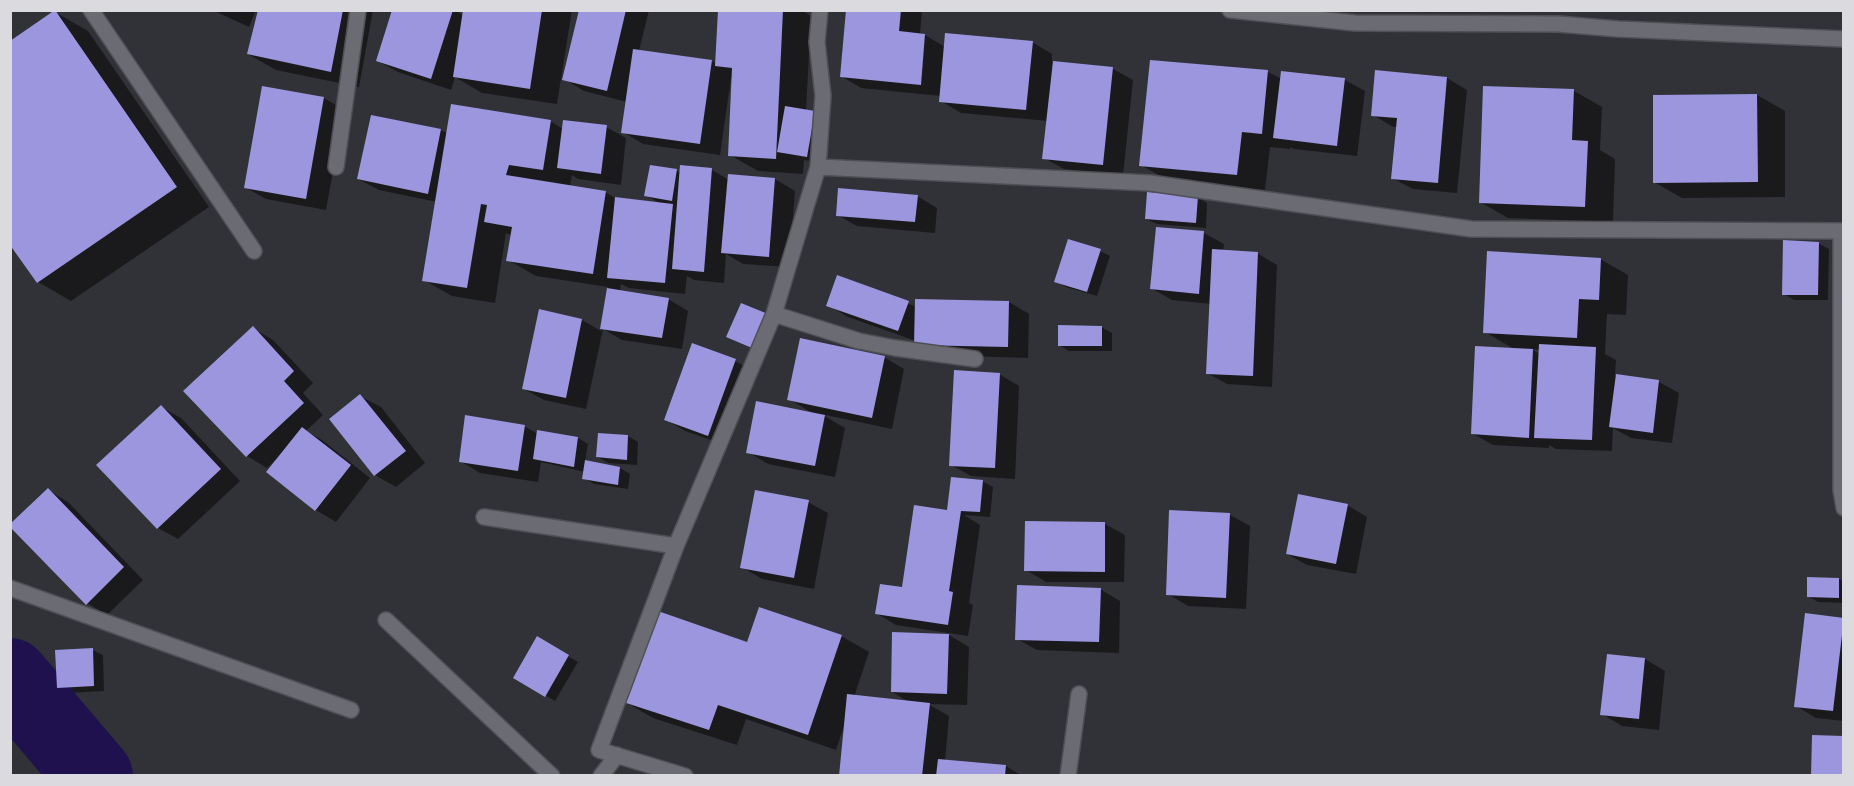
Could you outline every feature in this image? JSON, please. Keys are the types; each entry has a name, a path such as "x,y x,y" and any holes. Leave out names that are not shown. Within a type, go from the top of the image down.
{"street":[{"path":"91,10 254,251"},
{"path":"336,167 358,10"},
{"path":"685,776 598,750 676,546 774,314 818,167 823,96 817,42 820,10"},
{"path":"1230,10 1295,14 1355,23 1558,17 1618,29 1844,39"},
{"path":"818,167 1150,183 1471,229 1842,231 1841,490 1844,508"},
{"path":"774,314 859,341 975,359"},
{"path":"484,518 676,546"},
{"path":"10,588 351,710"},
{"path":"386,620 552,776"},
{"path":"1068,776 1079,694"},
{"path":"601,776 617,755"}],"building":[{"path":"55,10 177,187 37,283 10,245 10,41"},
{"path":"258,10 343,10 331,72 247,54"},
{"path":"392,10 453,10 431,79 376,61"},
{"path":"463,10 542,10 530,89 453,77"},
{"path":"579,10 626,10 607,91 562,80"},
{"path":"718,10 783,10 776,159 728,156 732,68 715,66"},
{"path":"846,10 901,10 899,31 925,34 921,85 840,77"},
{"path":"945,33 1033,41 1026,110 939,102"},
{"path":"633,49 712,60 700,144 621,133"},
{"path":"1150,60 1268,70 1262,134 1242,132 1237,175 1139,166"},
{"path":"1053,61 1113,67 1103,165 1042,159"},
{"path":"1375,70 1447,77 1438,183 1391,179 1397,118 1371,116"},
{"path":"1281,71 1345,78 1337,146 1273,138"},
{"path":"262,86 324,97 306,199 244,188"},
{"path":"1483,86 1574,89 1572,140 1588,141 1585,207 1479,203"},
{"path":"1757,94 1758,182 1653,183 1653,95"},
{"path":"451,104 551,120 543,170 509,165 506,175 606,191 593,274 506,261 512,227 484,222 487,205 481,204 467,288 422,281"},
{"path":"785,106 815,111 807,157 777,152"},
{"path":"371,115 441,129 428,194 357,179"},
{"path":"563,120 607,125 601,174 557,168"},
{"path":"650,165 677,169 672,201 644,196"},
{"path":"680,165 712,168 704,272 672,269"},
{"path":"728,174 775,178 769,257 721,253"},
{"path":"838,188 918,195 915,222 836,216"},
{"path":"1147,192 1198,196 1196,223 1145,219"},
{"path":"615,197 673,204 665,283 607,278"},
{"path":"1156,227 1204,231 1199,294 1150,289"},
{"path":"1068,239 1101,249 1087,292 1054,282"},
{"path":"1783,240 1819,242 1818,295 1782,295"},
{"path":"1212,249 1258,252 1253,376 1206,374"},
{"path":"1487,251 1601,258 1599,300 1579,299 1577,338 1483,333"},
{"path":"837,275 909,301 898,331 826,306"},
{"path":"607,288 669,298 662,338 600,329"},
{"path":"915,299 1009,301 1008,347 914,345"},
{"path":"741,303 768,314 752,348 726,337"},
{"path":"539,309 582,319 566,398 522,389"},
{"path":"1058,325 1102,326 1102,346 1058,346"},
{"path":"253,326 294,371 284,381 304,403 246,457 183,391"},
{"path":"800,338 885,356 872,418 787,400"},
{"path":"692,343 736,359 708,436 664,420"},
{"path":"1539,344 1596,347 1592,440 1534,438"},
{"path":"1475,346 1533,349 1529,438 1471,434"},
{"path":"954,370 1000,373 995,468 949,466"},
{"path":"1616,374 1659,380 1653,433 1609,427"},
{"path":"360,394 406,451 374,476 329,419"},
{"path":"756,401 825,415 815,466 746,453"},
{"path":"161,405 221,469 157,529 96,465"},
{"path":"465,415 525,425 518,471 459,462"},
{"path":"302,427 351,465 315,511 266,472"},
{"path":"537,430 578,437 574,467 533,459"},
{"path":"598,433 628,435 627,460 596,457"},
{"path":"585,460 620,467 618,485 582,479"},
{"path":"951,477 983,480 980,512 961,511 949,591 953,592 948,625 875,614 880,584 902,587 914,505 947,510"},
{"path":"48,488 124,567 86,605 10,527 10,524"},
{"path":"755,490 809,500 794,578 740,568"},
{"path":"1298,494 1348,504 1336,564 1286,554"},
{"path":"1169,510 1230,513 1226,598 1166,595"},
{"path":"1025,521 1105,522 1105,572 1024,571"},
{"path":"1807,577 1839,578 1839,598 1807,597"},
{"path":"1017,585 1101,588 1099,642 1015,640"},
{"path":"759,607 842,635 808,735 718,705 709,730 623,702 655,610 747,642"},
{"path":"1805,613 1844,618 1833,711 1794,707"},
{"path":"892,632 949,634 947,694 891,692"},
{"path":"537,636 569,655 545,697 513,678"},
{"path":"93,648 94,686 57,688 55,650"},
{"path":"1607,654 1645,658 1639,719 1600,715"},
{"path":"847,694 930,703 922,776 839,776"},
{"path":"1812,735 1844,736 1844,776 1811,776"},
{"path":"938,759 1006,765 1005,776 936,776"}],"waterway":[{"path":"10,677 94,776"}]}
